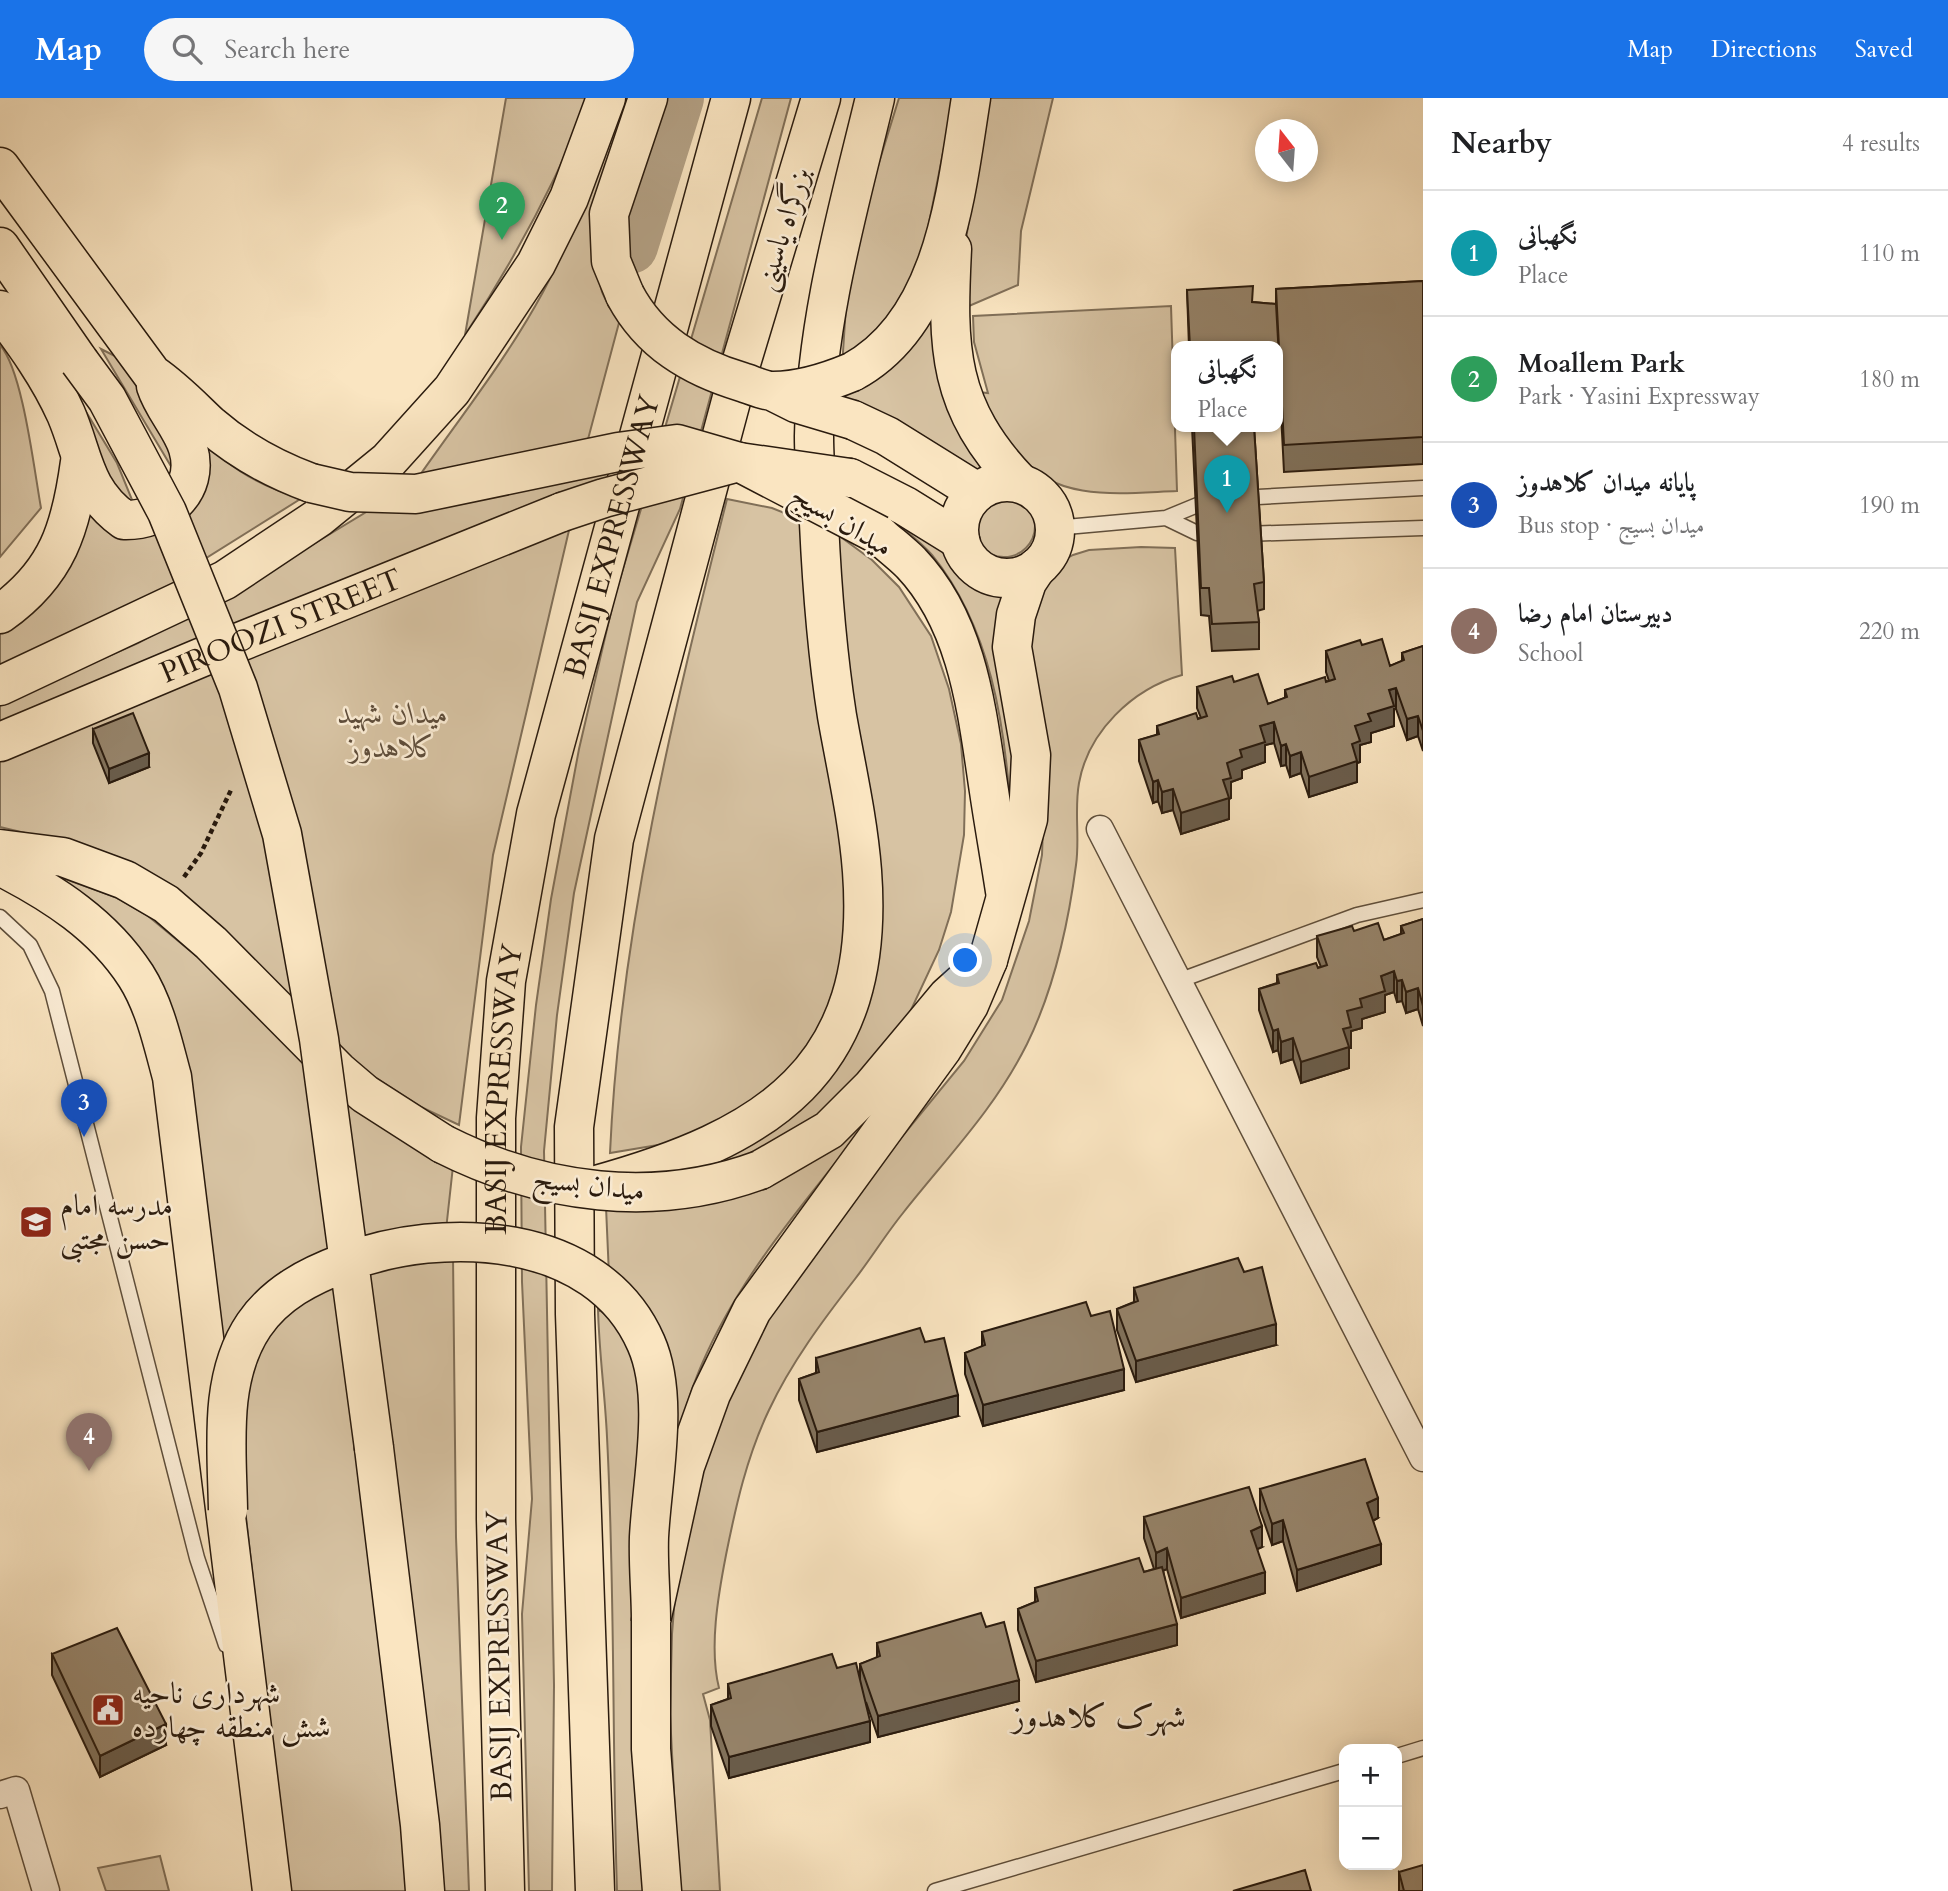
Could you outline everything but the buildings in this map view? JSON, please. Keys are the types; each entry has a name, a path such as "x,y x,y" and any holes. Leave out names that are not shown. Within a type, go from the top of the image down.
{"main road":[{"path":"0,685 225,580 317,518 388,461 452,390 536,264 569,198 606,98"},
{"path":"648,98 609,214 611,261 638,319 668,349 720,375 772,391 796,403 853,420 887,436 977,492"},
{"name":"BASIJ EXPRESSWAY","path":"505,1891 496,1519 496,1118 506,981 536,814 731,98"},
{"name":"بزرگراه یاسینی","path":"595,1891 575,1328 574,1127 614,839 742,360 821,98"},
{"path":"584,1189 659,1168 706,1149 775,1109 804,1080 824,1054 841,1022 858,973 863,944 862,868 825,630 814,436 825,303 875,98"},
{"path":"651,1621 685,1466 711,1394 752,1310 942,1049 969,1005 988,960 1005,891 1028,819 1031,755 1012,647 1013,626 1027,582 1047,557 1054,543 1055,528 1045,499 1020,483 1005,468 974,422 957,383 948,320 953,210 971,98"},
{"path":"0,167 152,374 179,393 209,424 246,453 273,469 311,483 351,492 416,494 618,452 677,444 739,462 850,478 905,506 960,540"},
{"path":"772,391 822,382 852,372 890,346 909,324 926,287 953,210"},
{"path":"0,247 107,399 167,512 238,688 282,834 319,1039 421,1825 425,1891"},
{"path":"0,310 47,377 67,416 80,462 101,499 124,520 157,516 174,504 184,491 190,471 188,449 160,400 152,374"},
{"path":"0,614 39,577 60,545 74,508 80,462"},
{"name":"میدان بسیج","path":"739,462 879,535 912,564 937,600 957,639 972,686 1005,891"},
{"name":"PIROOZI STREET","path":"0,742 562,512 739,462"},
{"path":"1020,483 990,485 977,492 960,515 960,540 968,559 993,576 1008,578 1037,568"},
{"name":"میدان بسیج","path":"0,849 63,857 125,880 166,904 212,943 338,1071 365,1094 443,1144 507,1172 620,1194 666,1192 727,1182 760,1170 829,1130 872,1087 948,996 988,960"},
{"path":"0,866 76,911 136,977 152,1011 172,1077 228,1510 272,1891"},
{"path":"228,1510 227,1412 232,1378 245,1340 255,1323 287,1291 313,1275 368,1254 429,1242 495,1244 548,1256 590,1276 613,1294 647,1344 658,1387 649,1540 651,1749 662,1891"}],"street":[{"path":"1100,829 1423,1458"},
{"path":"8,1793 46,1891"}],"lane":[{"path":"1055,528 1166,518 1205,500 1423,488"},
{"path":"1166,518 1197,533 1219,535 1423,528"},
{"path":"1178,981 1357,915 1423,900"},
{"path":"0,917 30,946 52,991 197,1558 255,1735"},
{"path":"1402,1754 1423,1748"},
{"path":"935,1891 1339,1772"}],"path":[{"path":"180,881 201,853 233,783"}],"green space":[{"path":"506,98 590,98 534,220 465,335"},
{"path":"622,98 634,98 592,253 602,292 609,307 620,319 587,443 420,475 500,363 543,292 576,221"},
{"path":"762,98 791,98 680,509 637,602 574,893 557,1015 544,1151 554,1685 552,1891 529,1891 522,1614 532,1499 522,1282 521,1147 536,1005 551,899 579,749 614,599 653,469 233,631 219,601 368,511 654,465"},
{"path":"899,98 954,98 914,298 842,367 846,306 861,221"},
{"path":"985,98 1053,98 1021,231 1018,285 969,306 964,255"},
{"path":"1171,306 1171,432 1175,432 1177,491 1092,492 1052,482 1034,471 1012,449 977,392 988,393 974,342 973,316"},
{"path":"929,307 994,465 963,480 821,399"},
{"path":"0,345 8,358 21,398 41,508 0,557"},
{"path":"101,349 121,359 161,421 175,473"},
{"path":"65,377 117,463 135,507 115,500"},
{"path":"195,431 218,454 243,473 271,488 302,498 203,560 184,516"},
{"path":"998,495 1010,495 1026,504 1033,514 1033,538 1026,548 1010,557 998,557 987,552 978,543 973,532 973,520 978,509 987,500"},
{"path":"727,499 772,508 807,522 849,874 841,974 822,1022 794,1067 738,1115 670,1143 610,1153 625,987 637,905 669,742"},
{"path":"84,511 160,529 183,580 0,666 0,624"},
{"path":"892,519 938,538 951,562 967,580 977,586 988,590 1015,589 1011,815 999,712 981,646 952,583 928,550"},
{"name":"میدان شهید کلاهدوز","path":"570,526 493,855 459,1125 421,1107 333,1050 242,657"},
{"path":"834,532 872,560 899,587 931,636 949,689 961,744 965,791 964,835 951,912 939,950 896,1042 778,1154 666,1181 842,1050 859,761"},
{"path":"1175,548 1182,675 1146,691 1115,715 1102,730 1084,764 1078,793 1076,865 1064,934 1037,1023 1014,1068 970,1132 897,1221 820,1326 787,1375 761,1427 738,1499 720,1587 715,1639 719,1688 703,1694 710,1720 720,1891 679,1891 670,1714 672,1634 677,1571 711,1430 764,1320 864,1183 964,1061 1002,1000 1029,921 1042,855 1044,800 1021,639 1055,565 1089,550"},
{"path":"196,612 207,641 0,726 0,704 138,643"},
{"path":"218,668 266,833 300,1012 71,844 0,827 0,755"},
{"path":"60,877 115,897 148,916 211,968 307,1066 335,1255 221,1383 124,938"},
{"path":"339,1094 453,1166 446,1230 360,1244"},
{"path":"875,1113 781,1233 737,1296 718,1329 698,1374 673,1450 674,1393 609,1275 606,1207"},
{"path":"453,1255 456,1537 469,1891 440,1891 364,1267"},
{"path":"338,1279 410,1891 288,1891 239,1455 244,1372 282,1313"},
{"path":"598,1309 620,1326 646,1386 646,1891 617,1891 610,1494"},
{"path":"160,1856 169,1891 106,1891 98,1868"}],"waterway":[{"path":"630,246 676,98"}],"place":[{"name":"Moallem Park","path":"502,240"},
{"name":"نگهبانی","path":"1227,513"},
{"name":"پایانه میدان کلاهدوز","path":"84,1137"},
{"name":"مدرسه امام حسن مجتبی","path":"36,1222"},
{"name":"دبیرستان امام رضا","path":"89,1471"},
{"name":"شهرداری ناحیه شش منطقه چهارده","path":"108,1710"}],"district":[{"name":"شهرک کلاهدوز","path":"1099,1716"}]}
